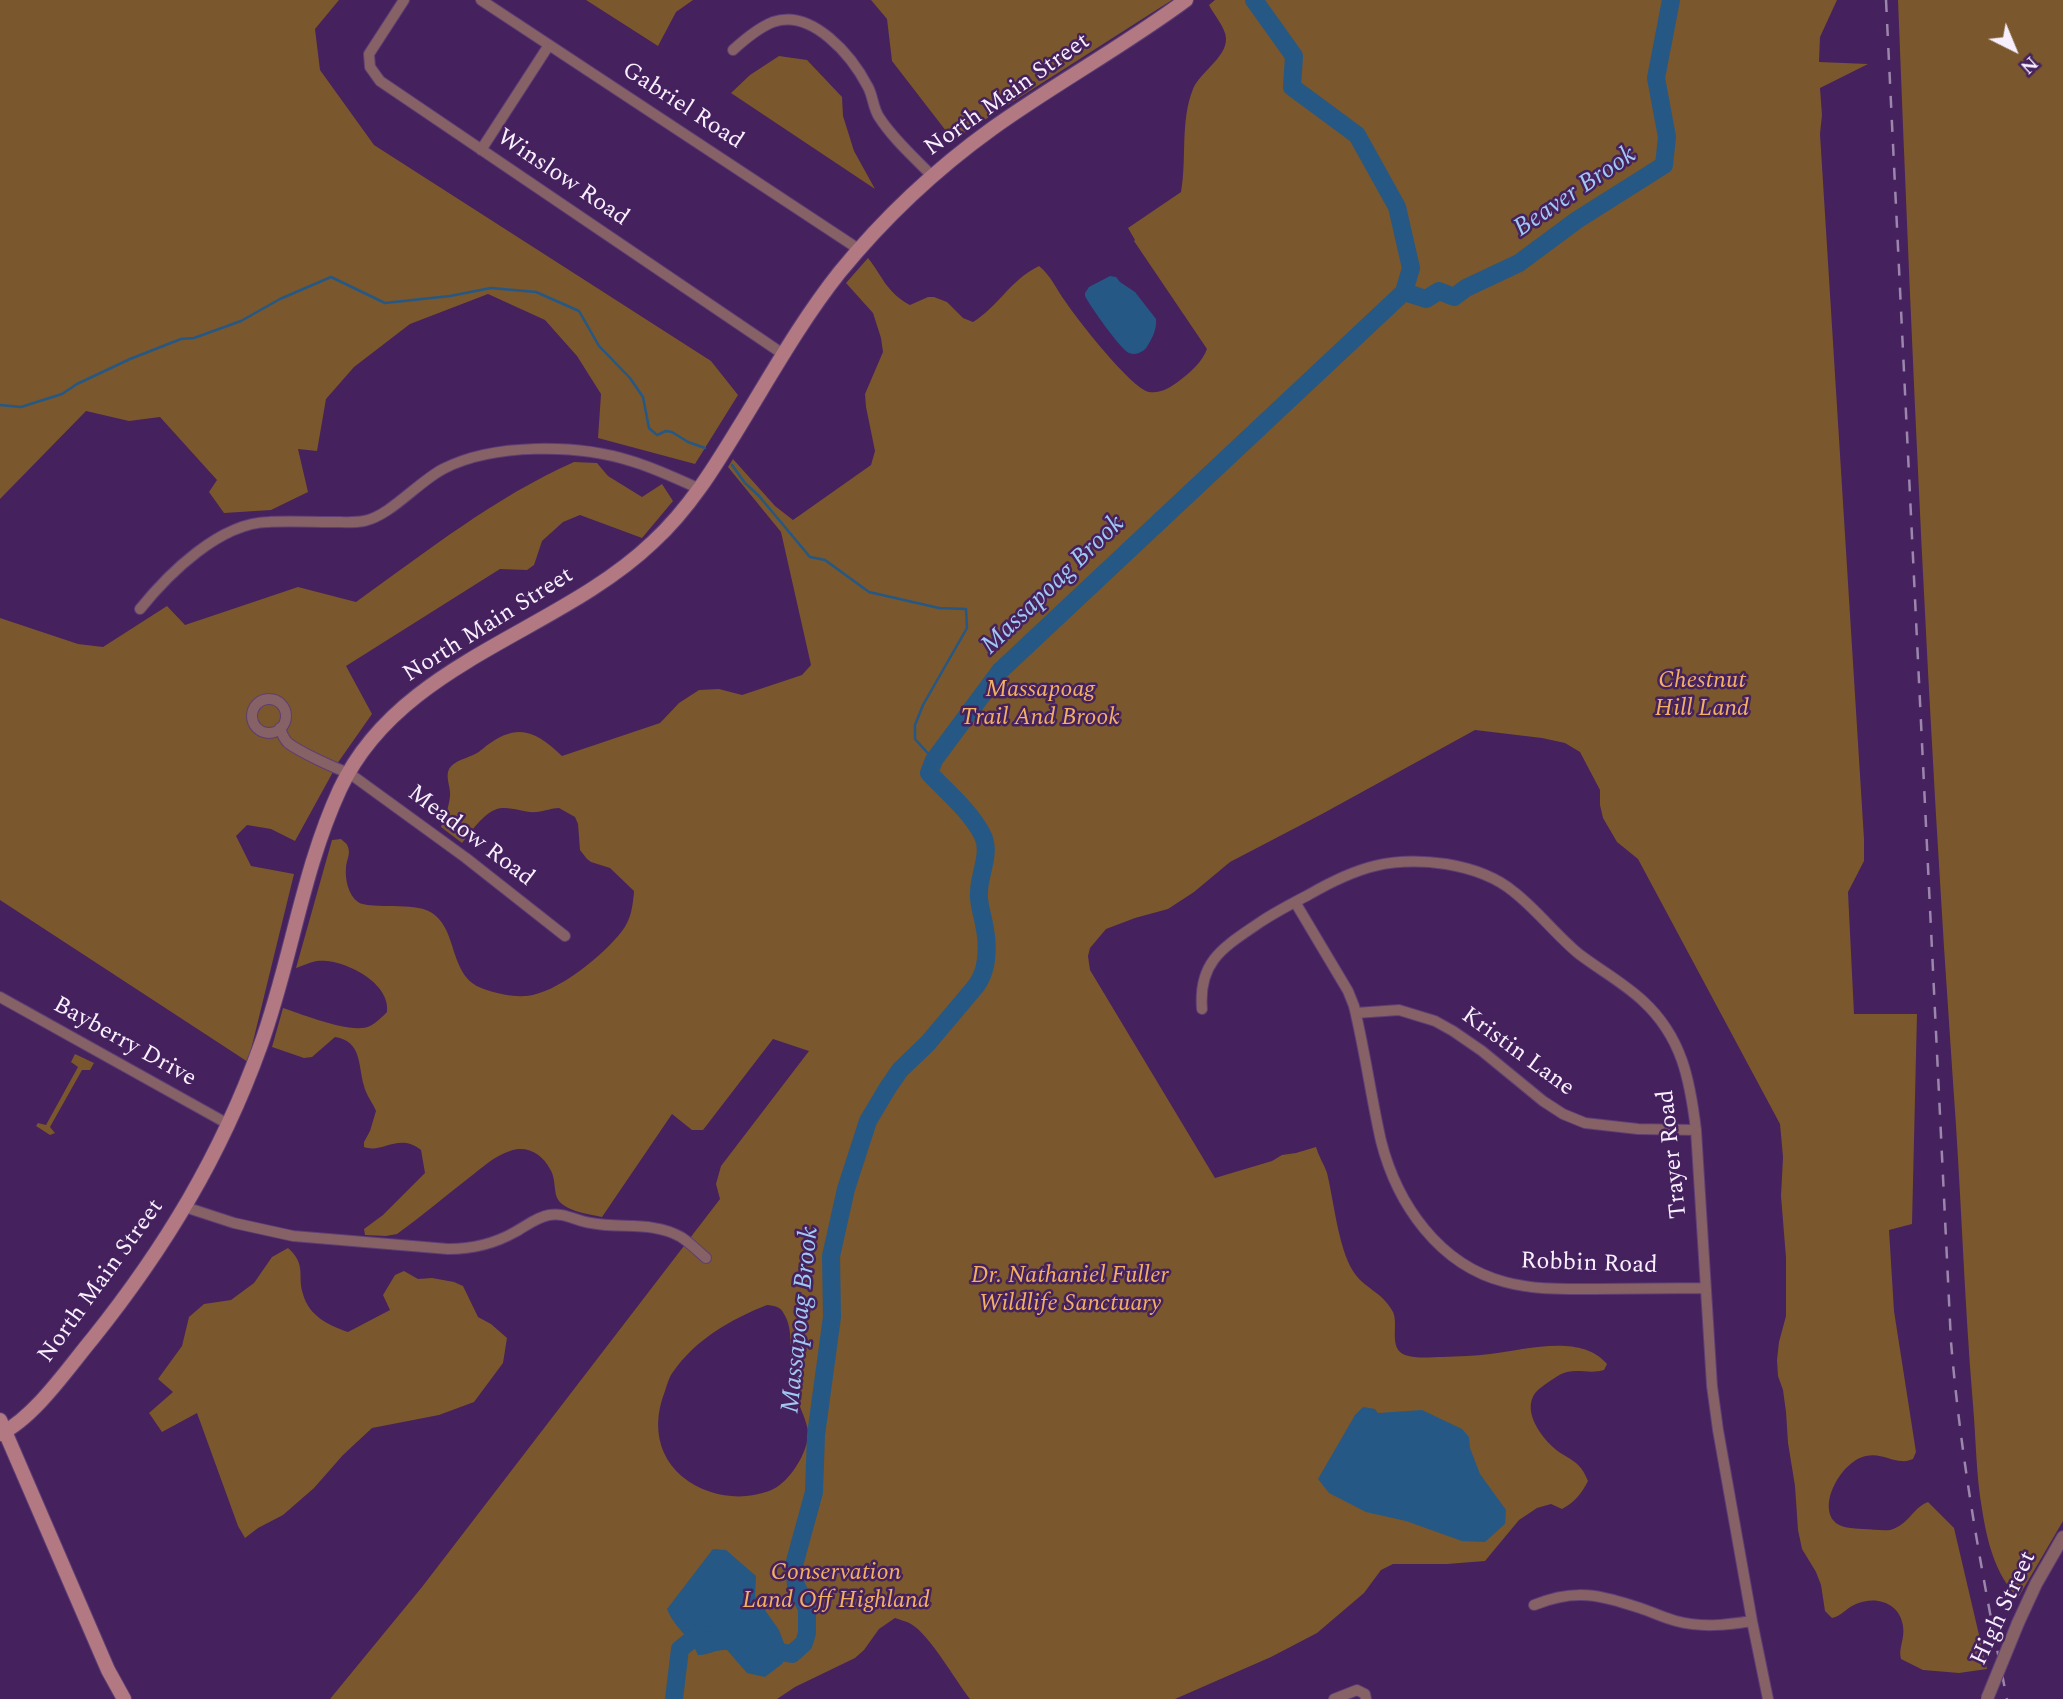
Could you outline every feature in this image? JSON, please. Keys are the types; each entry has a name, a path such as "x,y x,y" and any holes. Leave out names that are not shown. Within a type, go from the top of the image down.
{"main road":[{"name":"North Main Street","path":"2,1429 27,1414 63,1376 148,1266 185,1207 228,1124 260,1049 312,862 339,792 374,735 391,717 443,677 594,588 626,565 666,530 700,489 783,354 838,274 913,194 992,129 1186,0"},
{"path":"2,1429 108,1670 124,1699"}],"street":[{"name":"Winslow Road","path":"404,0 369,54 370,67 380,81 783,354"},
{"name":"Gabriel Road","path":"481,0 860,250"},
{"path":"733,50 751,34 774,22 796,19 818,30 855,65 869,90 877,115 933,177"},
{"path":"481,150 550,45"},
{"path":"140,609 188,560 235,528 267,522 369,520 443,469 489,453 505,450 589,452 629,460 700,489"},
{"name":"Meadow Road","path":"280,729 289,743 349,773 466,858 565,936"},
{"name":"Trayer Road","path":"1202,1009 1203,977 1214,959 1231,942 1273,914 1340,877 1387,863 1423,861 1475,870 1514,892 1560,938 1642,1000 1661,1021 1674,1040 1688,1076 1696,1130 1717,1430 1768,1699"},
{"name":"Robbin Road","path":"1295,902 1348,991 1356,1013 1382,1143 1401,1195 1411,1213 1449,1254 1502,1282 1530,1288 1706,1288"},
{"name":"Bayberry Drive","path":"0,997 228,1124"},
{"name":"Kristin Lane","path":"1356,1013 1399,1010 1435,1021 1482,1051 1543,1101 1563,1114 1585,1123 1638,1129 1696,1130"},
{"path":"185,1207 234,1223 293,1236 448,1249 486,1244 548,1215 562,1214 591,1223 667,1231 683,1239 706,1258"},
{"name":"High Street","path":"1987,1699 2036,1584 2063,1537"},
{"path":"1534,1605 1550,1598 1585,1593 1693,1625 1719,1626 1752,1621"},
{"path":"1334,1699 1357,1690 1364,1695"}],"green space":[{"path":"0,0 339,0 315,29 320,70 374,145 711,361 738,395 695,464 598,438 601,394 577,356 545,320 488,294 410,324 354,367 326,399 317,451 298,449 308,492 271,510 224,513 209,492 217,480 160,417 129,421 86,411 0,499"},
{"path":"586,0 693,0 676,12 658,46"},
{"path":"871,0 1172,0 953,140 892,61 887,19"},
{"path":"1215,0 1837,0 1820,37 1819,62 1868,64 1820,88 1820,134 1864,839 1864,861 1848,892 1854,1014 1917,1014 1912,1224 1889,1230 1894,1311 1916,1452 1913,1459 1905,1461 1876,1456 1858,1459 1836,1482 1831,1492 1829,1512 1833,1520 1843,1527 1890,1530 1902,1524 1928,1502 1954,1528 1987,1669 1959,1673 1923,1670 1901,1659 1901,1618 1886,1603 1864,1601 1832,1618 1825,1611 1821,1585 1802,1549 1798,1530 1786,1412 1778,1376 1779,1342 1786,1316 1780,1124 1638,859 1617,842 1603,818 1600,790 1580,752 1565,743 1542,738 1475,730 1230,862 1194,892 1168,909 1106,929 1090,948 1088,956 1090,970 1215,1178 1272,1161 1282,1155 1316,1147 1327,1173 1340,1237 1348,1261 1357,1277 1384,1299 1393,1312 1395,1342 1400,1352 1414,1357 1442,1357 1568,1346 1596,1355 1607,1364 1604,1370 1561,1374 1543,1386 1532,1400 1532,1417 1541,1434 1556,1450 1578,1465 1588,1481 1571,1504 1562,1509 1551,1504 1537,1508 1519,1520 1485,1561 1393,1564 1381,1570 1364,1593 1317,1633 1271,1657 1175,1699 970,1699 926,1638 911,1624 895,1618 879,1629 855,1658 795,1687 777,1699 330,1699 422,1587 720,1199 716,1184 721,1166 809,1051 773,1039 703,1130 692,1130 672,1114 602,1217 563,1205 556,1195 552,1172 543,1159 528,1150 516,1149 488,1162 397,1234 365,1235 364,1229 383,1215 425,1173 421,1150 405,1143 378,1148 364,1147 376,1111 365,1089 357,1055 350,1043 335,1037 312,1057 304,1058 272,1047 283,1008 351,1028 370,1026 387,1012 381,991 363,974 351,968 339,963 317,961 296,968 332,840 341,839 348,846 346,877 350,891 358,902 419,908 436,916 444,925 462,970 469,980 479,987 514,996 538,994 579,972 604,951 628,922 634,891 610,868 587,859 580,850 575,817 559,808 540,812 498,809 480,821 462,843 441,827 450,793 449,769 454,763 477,753 497,739 517,732 535,736 562,756 660,723 679,703 699,690 719,689 742,695 802,675 811,665 781,532 728,467 733,459 775,506 793,520 871,465 875,451 865,394 883,352 873,313 846,283 868,258 891,290 910,305 934,297 947,302 963,318 973,322 1020,279 1039,266 1092,337 1141,388 1149,392 1161,391 1192,370 1207,349 1128,228 1181,192 1189,101 1196,83 1225,46 1222,26 1209,5","holes":["767,1305 781,1309 789,1327 796,1397 808,1432 805,1449 796,1467 776,1488 740,1496 711,1492 682,1476 664,1453 658,1424 665,1391 673,1372 703,1340 740,1317"]},
{"path":"1898,0 2063,0 2063,1521 2018,1598 1998,1568 1986,1533 1977,1470 1928,677"},
{"path":"779,56 807,60 842,97 843,116 854,151 875,189 731,93 750,75"},
{"path":"574,462 597,463 608,476 642,497 662,484 673,501 642,538 580,515 563,522 542,541 534,565 527,570 500,569 346,666 372,714 339,761 295,841 271,829 247,825 236,836 251,866 294,874 248,1062 0,900 0,618 78,644 103,647 167,606 185,625 298,587 356,602 489,508"},
{"path":"75,1054 94,1063 90,1070 82,1070 50,1127 55,1133 50,1135 36,1126 38,1123 46,1125 78,1067 71,1062"},
{"path":"288,1248 300,1265 301,1287 310,1308 320,1319 348,1332 390,1310 383,1295 395,1275 404,1271 418,1279 432,1278 463,1286 478,1317 507,1338 503,1363 474,1402 439,1415 372,1428 314,1488 283,1515 245,1538 238,1526 197,1413 162,1432 149,1413 173,1392 158,1379 182,1346 189,1317 204,1304 231,1300 254,1283 272,1257"}],"water":[{"path":"1110,276 1116,277 1135,292 1156,319 1152,339 1147,347 1135,354 1125,350 1085,296 1089,287"},
{"path":"1363,1407 1375,1409 1378,1413 1422,1410 1462,1429 1469,1437 1470,1448 1480,1474 1506,1510 1505,1524 1485,1542 1462,1541 1406,1521 1366,1512 1329,1493 1318,1479 1355,1415"},
{"path":"713,1549 726,1550 756,1576 755,1596 779,1630 788,1654 782,1664 765,1677 747,1673 727,1650 698,1655 667,1609"}],"waterway":[{"name":"Massapoag Brook","path":"764,1649 792,1654 804,1643 807,1633 807,1609 796,1585 794,1565 814,1492 816,1435 832,1317 831,1256 846,1189 868,1121 887,1089 900,1070 928,1043 976,986 986,962 986,936 979,895 985,841 971,817 929,773 934,760 1000,671 1404,292 1411,268 1397,207 1357,135 1292,87 1294,56 1254,0"},
{"name":"Beaver Brook","path":"1404,292 1426,299 1439,291 1454,297 1466,288 1519,263 1577,220 1664,165 1667,137 1656,78 1671,0"},
{"path":"0,405 21,407 62,394 130,359 181,339 194,338 241,321 280,299 331,277 385,303 450,296 491,288 536,292 579,311 599,346 630,378 643,397 649,428 657,435 666,431 672,432 705,448"},
{"path":"732,465 810,557 825,560 869,592 939,608 966,609 967,628 923,705 915,725 915,739 934,760"},
{"name":"Massapoag Brook","path":"674,1699 680,1649 699,1634 709,1636"}],"railway":[{"path":"1886,0 1951,1342 1974,1521 2007,1699"}],"park label":[{"name":"Chestnut Hill Land","path":"1702,696"},
{"name":"Massapoag Trail And Brook","path":"1040,705"},
{"name":"Dr. Nathaniel Fuller Wildlife Sanctuary","path":"1070,1291"},
{"name":"Conservation Land Off Highland","path":"836,1588"}]}
